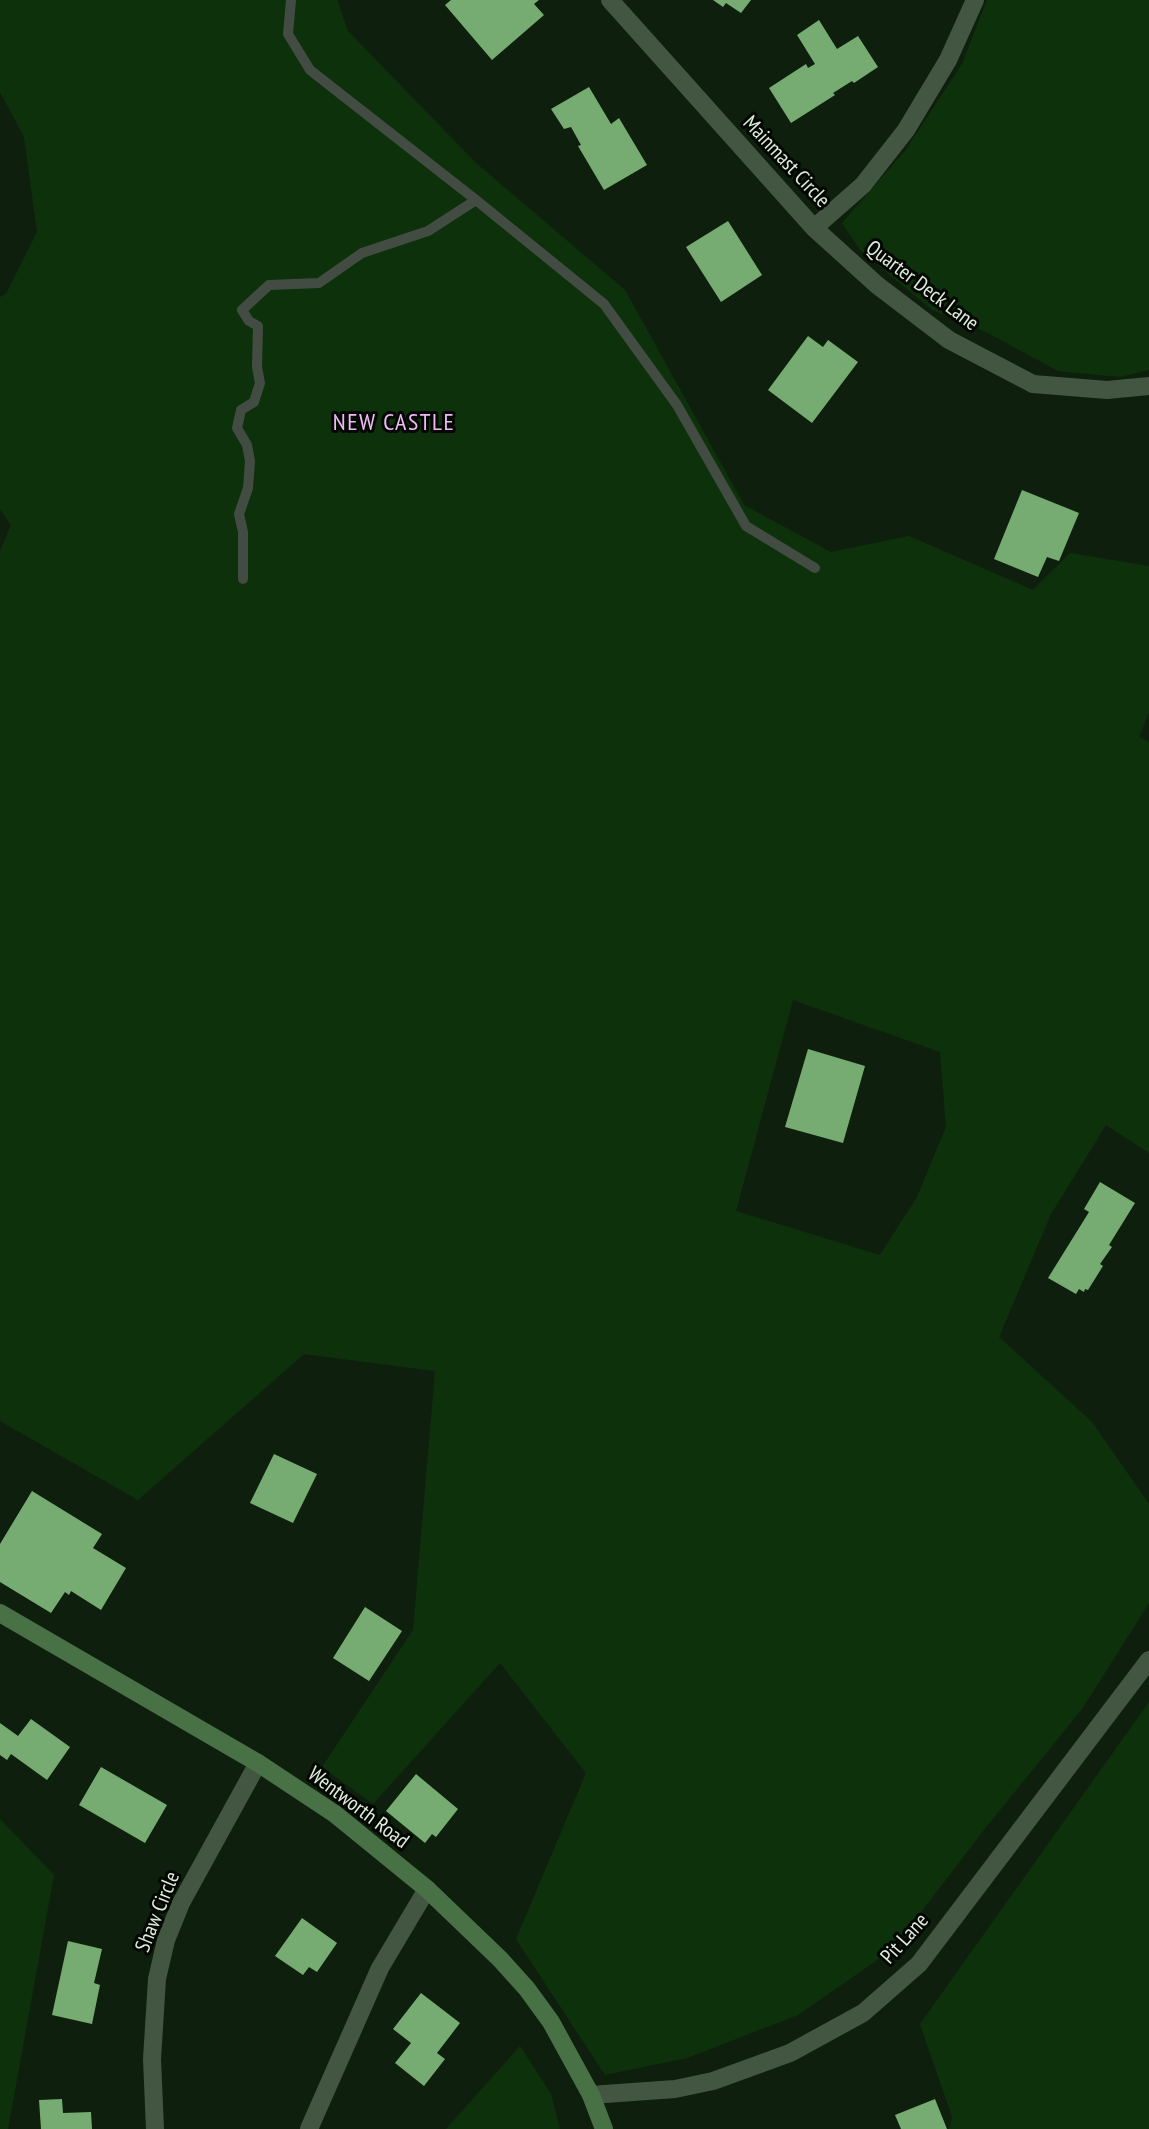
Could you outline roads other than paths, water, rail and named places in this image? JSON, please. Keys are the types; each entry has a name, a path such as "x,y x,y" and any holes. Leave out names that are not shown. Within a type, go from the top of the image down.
{"main road":[{"name":"Wentworth Road","path":"0,1613 258,1763 335,1814 427,1889 500,1959 527,1989 551,2022 591,2095 604,2129"}],"street":[{"name":"Mainmast Circle","path":"610,0 814,228 863,185 906,130 948,60 975,0"},
{"name":"Quarter Deck Lane","path":"814,228 877,285 949,340 1033,384 1107,390 1149,386"},
{"name":"Pit Lane","path":"591,2095 675,2090 713,2081 790,2053 863,2013 919,1964 1149,1660"},
{"name":"Shaw Circle","path":"155,2129 152,2050 157,1979 166,1940 181,1902 258,1763"},
{"path":"309,2129 380,1968 427,1889"}],"waterway":[{"path":"291,0 288,34 310,70 604,304 677,405 746,526 815,568"},
{"path":"243,579 243,532 239,514 248,488 250,461 247,445 237,428 241,410 254,402 260,383 257,367 258,326 249,321 242,310 269,285 319,283 362,253 428,231 476,200"}],"district":[{"name":"NEW CASTLE","path":"394,423"}]}
